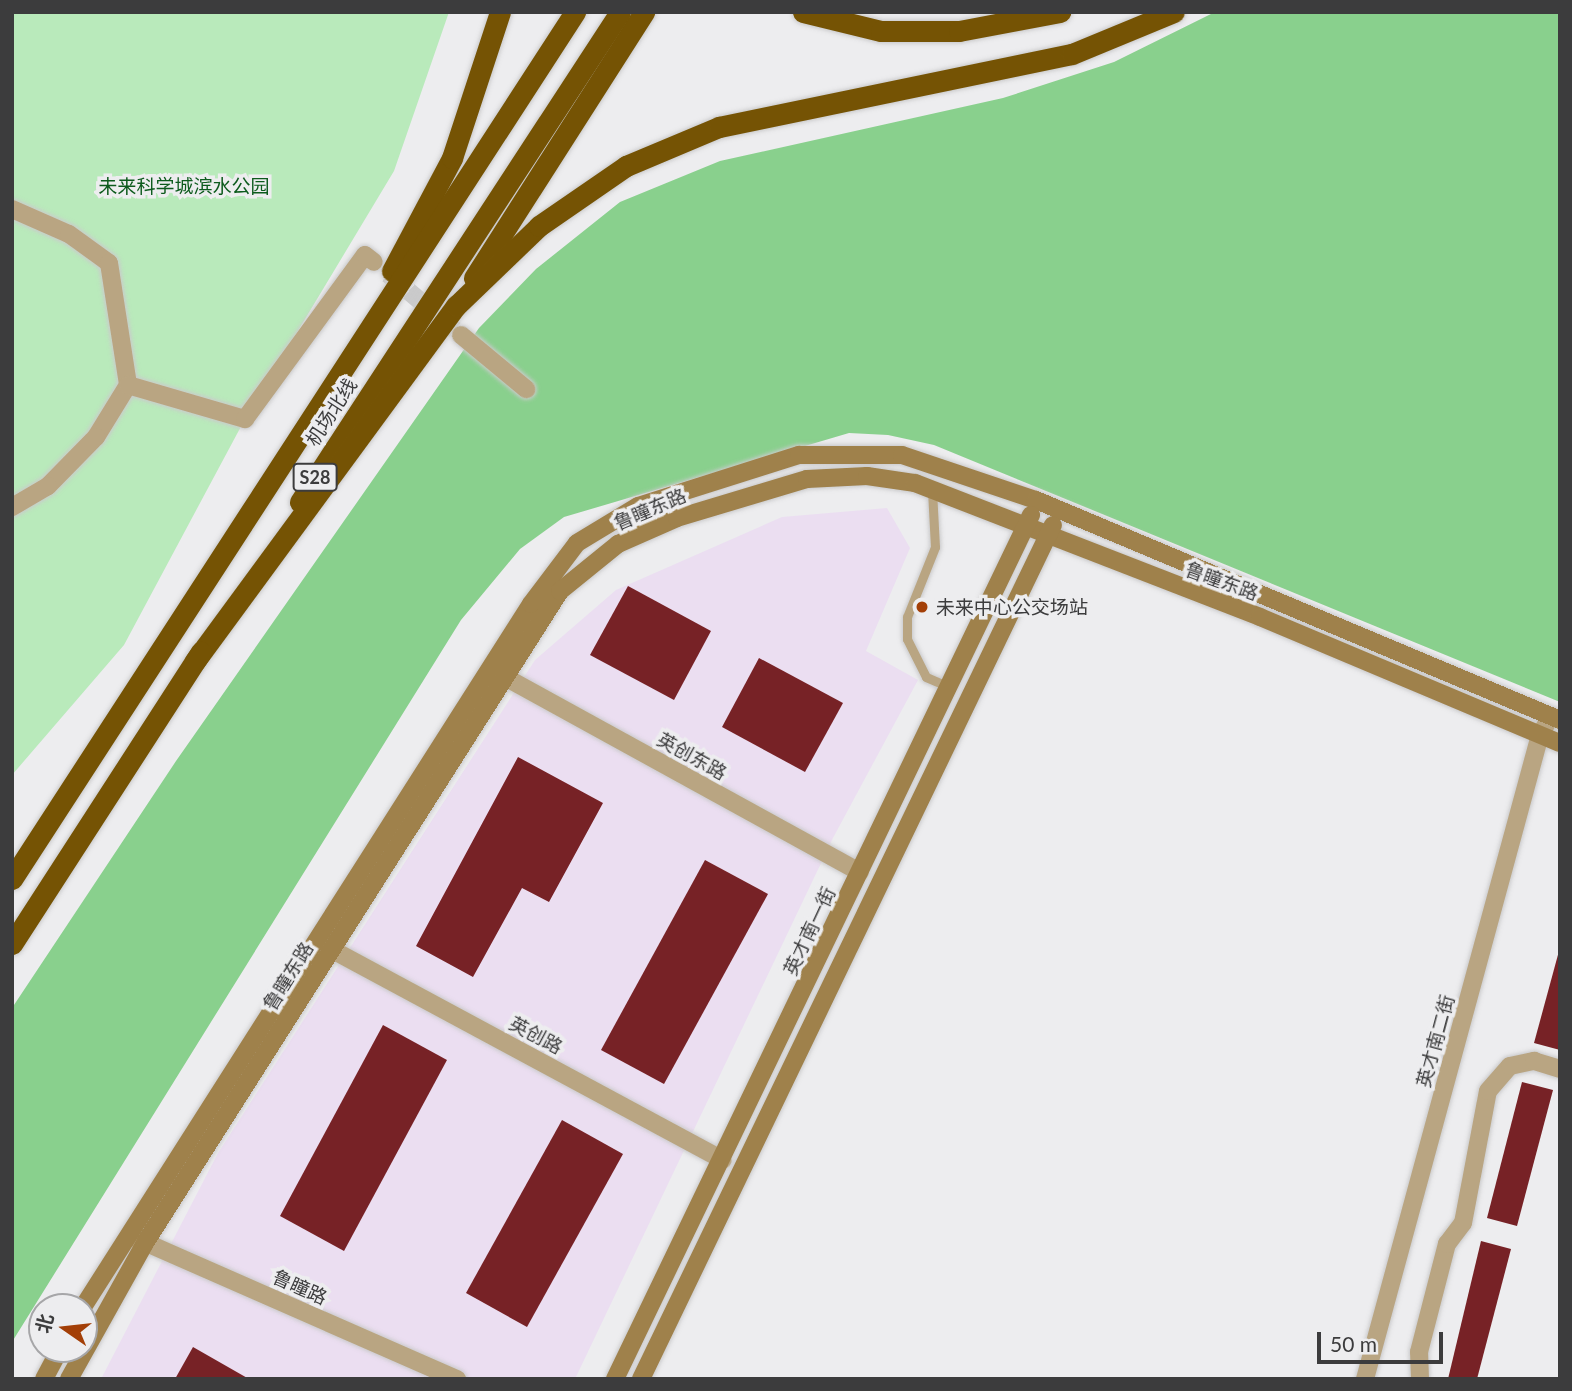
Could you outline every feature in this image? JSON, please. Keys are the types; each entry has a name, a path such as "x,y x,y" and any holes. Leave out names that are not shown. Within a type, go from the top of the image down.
{"highway":[{"path":"332,386 452,158 500,12"},
{"name":"机场北线","path":"12,879 575,12"},
{"name":"机场北线","path":"12,944 620,12"},
{"path":"195,661 456,306 644,12"},
{"path":"803,12 881,31 959,31 1060,12"},
{"path":"456,306 539,226 626,166 719,127 1072,54 1174,12"}],"main road":[{"name":"鲁瞳东路","path":"91,1293 126,1234 531,604 577,543 638,506 799,455 902,455 1036,500 1059,513 1555,718"},
{"name":"鲁瞳东路","path":"69,1379 145,1243 329,948 560,591 618,544 665,523 807,479 886,477 932,489 1027,525 1560,743"},
{"name":"英才南一街","path":"615,1379 723,1160 1027,525 1036,500"},
{"path":"641,1379 1059,513"},
{"path":"44,1379 53,1363"}],"street":[{"path":"12,209 69,234 109,263 128,385 96,437 48,486 12,507"},
{"path":"128,385 245,419 365,255 374,262"},
{"path":"461,335 526,390"},
{"name":"英创东路","path":"503,676 860,872"},
{"name":"英才南二街","path":"1365,1379 1540,735 1555,718"},
{"name":"英创路","path":"329,948 723,1160"},
{"path":"1420,1379 1419,1352 1447,1244 1463,1223 1488,1091 1510,1066 1534,1061 1560,1069"},
{"name":"鲁瞳路","path":"126,1234 457,1379"}],"lane":[{"path":"932,489 935,547 907,617 907,639 926,677 949,687"}],"shaded area":[{"path":"887,508 910,548 866,651 918,680 833,838 575,1379 101,1379 218,1153 535,660 616,590 782,517"}],"green space":[{"name":"未来科学城滨水公园","path":"12,12 449,12 394,171 245,419 124,645 12,775"},
{"path":"1215,12 1560,12 1560,702 934,445 888,435 849,433 564,517 520,549 461,620 42,1293 28,1293 28,1316 12,1342 12,1008 176,761 479,328 536,269 620,202 720,161 1003,98 1114,62"}],"building":[{"path":"628,586 711,631 674,700 590,655"},
{"path":"759,658 843,703 805,772 722,727"},
{"path":"518,757 603,803 549,902 522,888 473,977 416,946"},
{"path":"705,860 768,894 664,1084 601,1050"},
{"path":"1560,951 1560,1050 1534,1043"},
{"path":"383,1025 447,1060 344,1251 280,1216"},
{"path":"1522,1082 1553,1090 1517,1226 1487,1218"},
{"path":"562,1120 623,1154 527,1327 466,1293"},
{"path":"1481,1241 1511,1249 1477,1379 1448,1379"},
{"path":"193,1347 249,1379 175,1379"}],"tunnel":[{"path":"388,274 455,330"}],"place":[{"name":"未来中心公交场站","path":"922,607"}]}
